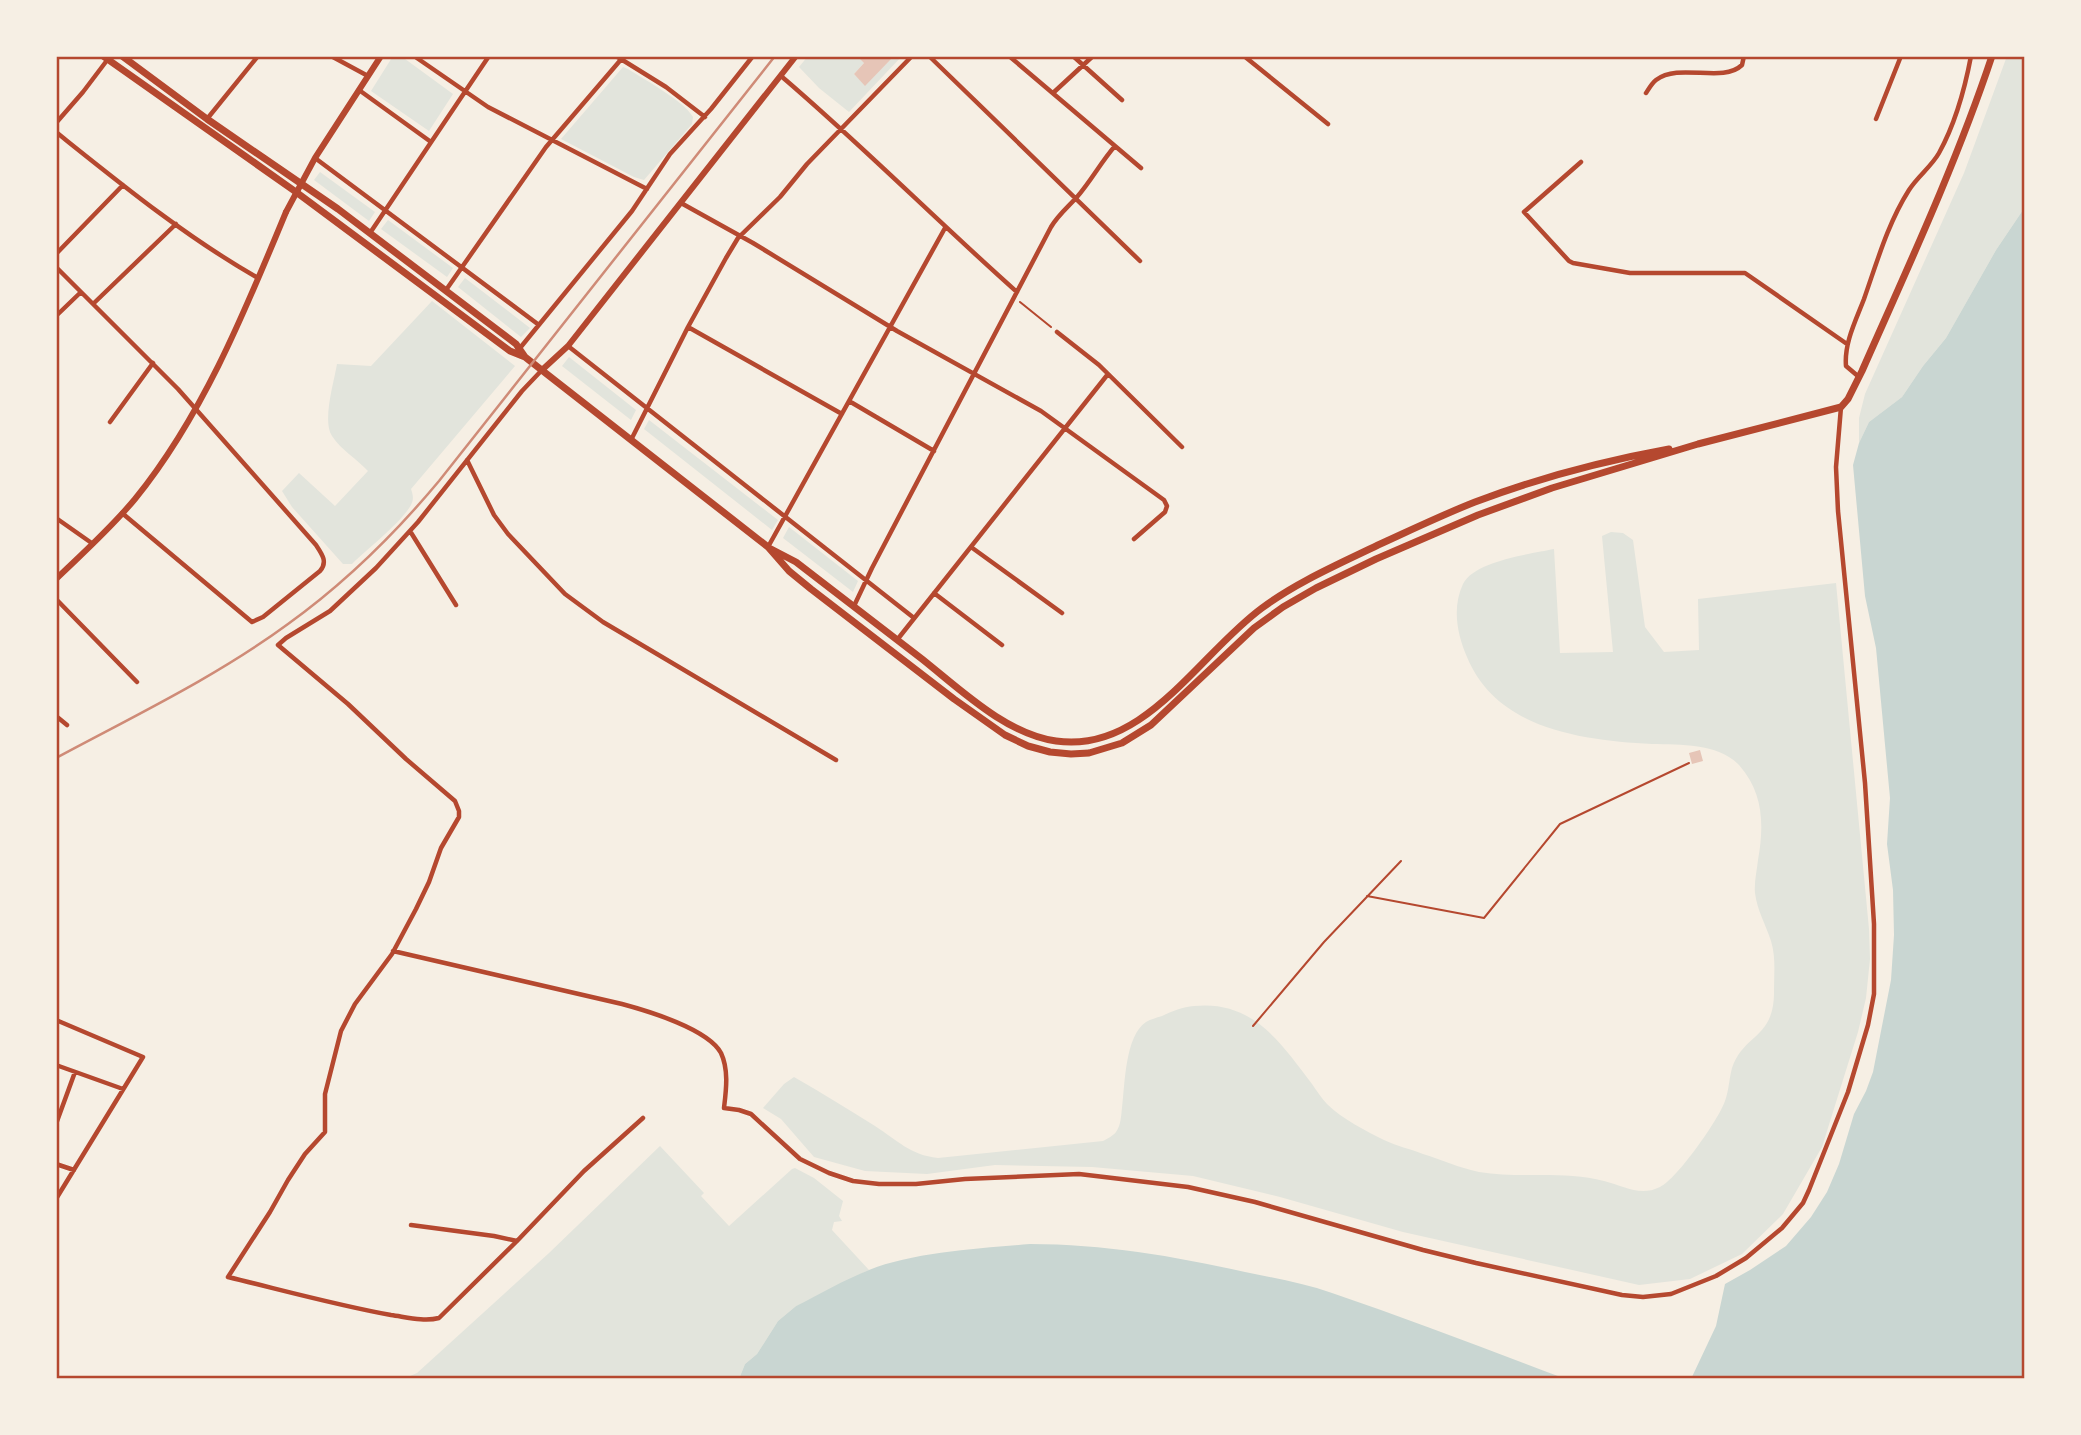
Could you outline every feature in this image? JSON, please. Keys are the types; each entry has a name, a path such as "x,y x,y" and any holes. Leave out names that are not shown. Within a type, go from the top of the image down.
{"main road":[{"path":"122,56 446,289 520,348 526,357 542,370 768,547 789,571 811,589 956,701 1019,742 1044,751 1063,754 1081,754 1130,739 1151,725 1254,628 1283,607 1316,588 1432,534 1565,484 1698,444 1841,407 1859,377 1948,176 1992,56"},
{"path":"105,58 296,192 510,351 526,357"},
{"path":"768,547 793,559 969,696 1019,730 1041,738 1078,743 1102,739 1124,730 1144,717 1252,615 1285,592 1318,574 1442,516 1503,492 1601,463 1698,444"}],"street":[{"path":"207,119 258,56"},
{"path":"331,56 368,76"},
{"path":"56,579 93,544 147,483 195,409 228,345 296,192 381,56"},
{"path":"414,56 498,113 647,189"},
{"path":"370,233 489,56"},
{"path":"520,348 632,211 670,154 705,117 753,56"},
{"path":"642,1118 584,1171 444,1313 433,1319 343,1306 228,1276 305,1154 325,1132 324,1096 339,1035 355,1004 393,951 424,893 441,848 459,817 458,805 348,704 278,645 320,618 349,595 410,531 522,391 568,345 796,56"},
{"path":"631,440 688,327 740,236 912,56"},
{"path":"929,56 1140,261"},
{"path":"1009,56 1141,168"},
{"path":"1073,56 1122,100"},
{"path":"1053,93 1093,56"},
{"path":"1244,56 1328,124"},
{"path":"1646,93 1656,80 1669,75 1683,72 1730,73 1742,65 1744,56"},
{"path":"1875,119 1901,56"},
{"path":"1859,377 1846,366 1847,344 1899,209 1909,190 1938,154 1946,138 1971,56"},
{"path":"446,289 551,141 621,57 705,117"},
{"path":"56,123 83,92 105,58"},
{"path":"780,75 842,128 1015,294"},
{"path":"359,90 431,142"},
{"path":"56,132 176,225 258,278"},
{"path":"854,607 1054,222 1115,146"},
{"path":"315,158 539,325"},
{"path":"1581,162 1524,212 1569,261 1630,273 1745,273 1847,344"},
{"path":"56,254 123,185"},
{"path":"681,203 1066,427 1166,503 1165,512 1134,539"},
{"path":"93,304 176,225"},
{"path":"768,547 945,228"},
{"path":"56,267 153,363 195,409 316,545 324,557 324,563 318,573 254,622 122,513"},
{"path":"56,316 81,292"},
{"path":"688,327 842,414"},
{"path":"1057,332 1108,374 1182,447"},
{"path":"568,345 914,618"},
{"path":"110,422 153,363"},
{"path":"897,640 1108,374"},
{"path":"849,401 934,451"},
{"path":"393,951 640,1009 699,1034 716,1046 724,1061 724,1108 751,1114 800,1159 853,1181 904,1185 976,1178 1079,1174 1188,1187 1266,1205 1443,1255 1622,1295 1655,1296 1679,1292 1716,1276 1746,1258 1782,1228 1802,1203 1848,1092 1874,995 1874,924 1865,783 1838,511 1836,467 1841,407"},
{"path":"467,460 503,527 579,606 836,760"},
{"path":"56,518 93,544"},
{"path":"410,531 456,605"},
{"path":"971,547 1062,613"},
{"path":"934,593 1002,645"},
{"path":"56,599 137,682"},
{"path":"56,716 67,725"},
{"path":"56,1020 143,1057 56,1199"},
{"path":"56,1065 123,1089"},
{"path":"56,1124 75,1072"},
{"path":"56,1164 74,1170"},
{"path":"411,1225 517,1241"}],"path":[{"path":"1015,294 1057,332"},
{"path":"1367,896 1484,918 1560,824 1689,763"},
{"path":"1253,1026 1324,942 1401,861"}],"shaded area":[{"path":"393,56 401,56 453,94 429,131 371,91"},
{"path":"808,56 862,56 860,59 864,63 854,74 865,85 894,56 902,56 849,112 819,88 799,67"},
{"path":"2007,56 2025,56 2025,207 1996,250 1946,338 1902,397 1869,422 1859,443 1859,418 1865,394 1964,173"},
{"path":"623,67 673,98 693,117 692,124 644,180 561,139"},
{"path":"320,172 375,212 369,221 314,180"},
{"path":"2025,207 2025,1379 1691,1379 1716,1326 1725,1284 1786,1246 1811,1217 1827,1192 1839,1164 1854,1114 1873,1072 1891,980 1893,890 1887,844 1890,798 1876,648 1865,596 1853,465 1859,443 1869,422 1902,397 1946,338 1996,250"},
{"path":"388,220 453,268 447,277 381,229"},
{"path":"465,278 530,328 521,337 458,287"},
{"path":"432,301 515,366 411,489 412,503 406,512 352,564 343,564 292,507 282,491 299,473 335,506 368,471 340,446 329,429 328,411 337,364 371,366"},
{"path":"569,357 636,410 631,420 562,366"},
{"path":"649,420 778,520 772,530 644,429"},
{"path":"789,527 858,581 853,592 783,538"},
{"path":"1611,532 1623,533 1633,540 1645,627 1664,652 1699,650 1698,599 1836,583 1869,929 1870,959 1866,998 1822,1147 1783,1214 1742,1254 1690,1279 1639,1285 1403,1232 1280,1197 1193,1176 1092,1167 995,1165 927,1174 865,1171 814,1157 781,1119 763,1108 784,1084 794,1077 904,1146 928,1156 938,1158 1103,1141 1113,1135 1119,1126 1127,1061 1139,1029 1148,1021 1178,1009 1215,1006 1249,1017 1263,1027 1289,1054 1327,1104 1354,1124 1389,1142 1479,1172 1589,1178 1639,1191 1660,1187 1697,1148 1715,1121 1725,1101 1737,1057 1770,1018 1773,1006 1774,953 1755,893 1761,835 1758,798 1739,765 1710,749 1598,739 1571,734 1521,716 1499,701 1481,682 1467,657 1457,620 1460,593 1469,576 1490,564 1554,549 1560,653 1613,652 1602,536"},
{"path":"660,1146 704,1193 701,1196 729,1226 792,1169 814,1178 843,1201 839,1216 842,1221 834,1222 832,1230 869,1270 796,1306 778,1321 757,1354 745,1364 739,1379 403,1379 417,1373 549,1253"},
{"path":"1030,1244 1138,1252 1321,1289 1566,1379 739,1379 745,1364 757,1354 778,1321 796,1306 850,1278 887,1264 927,1255"}],"building":[{"path":"894,56 865,86 854,74 864,63 859,58"},
{"path":"1700,750 1703,761 1692,764 1689,753"}],"railway":[{"path":"56,758 174,695 261,643 329,592 368,557 439,481 775,56"}]}
